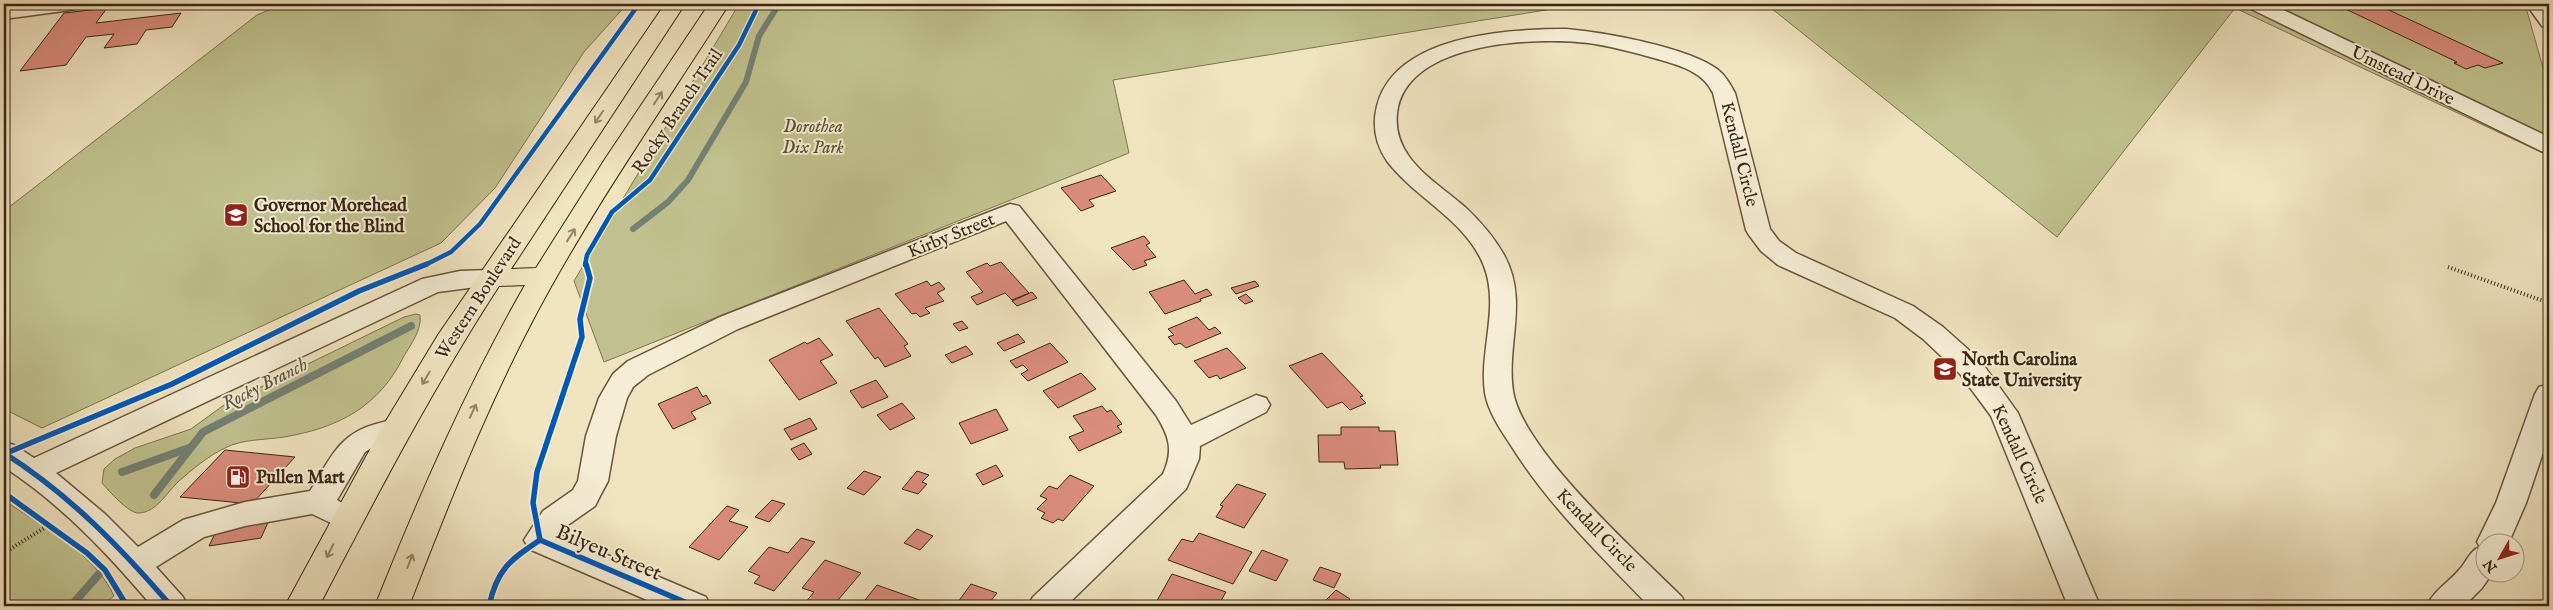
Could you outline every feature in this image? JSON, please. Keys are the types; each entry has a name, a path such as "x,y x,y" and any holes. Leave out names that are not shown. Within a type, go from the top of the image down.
{"main road":[{"name":"Western Boulevard","path":"302,606 396,429 490,278 675,4"},
{"path":"392,606 455,450 513,332 545,276 719,4"},
{"path":"490,278 545,276"}],"street":[{"path":"4,12 71,4"},
{"name":"Umstead Drive","path":"2256,4 2549,146"},
{"path":"2536,4 2549,22"},
{"name":"Kendall Circle","path":"1670,606 1548,479 1525,446 1507,416 1499,392 1505,302 1503,284 1497,265 1474,229 1425,188 1405,168 1392,151 1386,137 1385,122 1387,108 1397,83 1407,73 1439,56 1487,41 1538,36 1586,37 1640,47 1702,69 1714,77 1724,93 1758,230 1770,246 1788,259 1904,312 1933,333 1970,367 2004,413 2084,606"},
{"name":"Kirby Street","path":"540,540 554,519 584,498 593,481 601,436 613,398 624,380 638,368 729,324 1010,211 1166,408 1186,440"},
{"path":"33,471 431,285 460,278 490,278"},
{"path":"2498,532 2511,503 2548,402"},
{"path":"1046,606 1175,481 1186,460 1186,440 1256,405"},
{"path":"135,564 194,528 246,514 320,501 355,445 369,436 396,429"},
{"path":"4,453 33,471 88,515 135,564 171,606"},
{"path":"320,501 328,510 351,512"},
{"name":"Bilyeu Street","path":"540,540 694,606"},
{"path":"2443,606 2476,572"}],"path":[{"path":"2448,267 2549,303"},
{"path":"41,520 56,530"},
{"path":"4,553 48,525"}],"green space":[{"name":"Governor Morehead School for the Blind","path":"283,4 627,4 584,52 495,188 441,243 42,428 4,409 4,211 257,15"},
{"name":"Dorothea Dix Park","path":"739,4 1583,4 1113,80 1129,153 604,362 574,281"},
{"path":"1766,4 2525,4 2549,89 2549,156 2235,8 2057,237"},
{"path":"420,315 418,331 394,374 369,402 339,421 304,433 246,441 225,448 195,467 161,501 145,512 139,513 130,510 102,483 104,469 115,459 135,448 191,429 224,405 404,317"},
{"path":"4,500 50,530 81,554 105,581 114,596 106,602 113,606 4,606"}],"building":[{"path":"2335,4 2376,4 2503,63 2485,68 2478,65 2466,69 2454,63 2457,62"},
{"path":"107,8 96,23 181,13 172,27 146,30 137,44 104,48 114,34 86,37 66,65 20,71 64,13"},
{"path":"1101,175 1116,191 1089,200 1094,206 1081,211 1061,188"},
{"path":"1144,236 1150,243 1146,245 1156,257 1144,261 1147,265 1133,270 1111,248"},
{"path":"1001,262 1029,293 1012,300 1005,293 977,305 971,297 983,292 966,272 987,263 990,266"},
{"path":"1184,280 1195,294 1207,289 1212,295 1165,314 1149,292"},
{"path":"927,281 931,286 939,282 945,289 937,293 944,301 925,308 930,313 920,317 916,313 912,314 895,294"},
{"path":"1255,281 1259,286 1236,294 1231,288"},
{"path":"1032,292 1037,298 1017,306 1012,301"},
{"path":"1246,294 1253,301 1245,304 1238,298"},
{"path":"879,308 908,344 904,346 911,356 885,367 878,357 875,359 846,321"},
{"path":"1197,317 1209,330 1215,327 1221,333 1186,348 1180,343 1175,345 1168,337 1174,335 1168,329"},
{"path":"962,321 968,328 959,331 953,324"},
{"path":"1018,334 1025,342 1004,351 997,343"},
{"path":"819,338 833,355 820,361 837,383 799,400 769,360 805,342 807,344"},
{"path":"1050,343 1068,362 1028,381 1021,374 1028,370 1023,365 1016,368 1010,361"},
{"path":"966,346 973,354 952,363 945,355"},
{"path":"1227,348 1246,368 1220,379 1217,375 1209,378 1194,361"},
{"path":"1322,353 1363,396 1360,397 1366,403 1350,410 1342,402 1327,408 1289,366"},
{"path":"1081,373 1096,389 1058,408 1043,391"},
{"path":"876,380 888,397 862,408 850,391"},
{"path":"697,387 703,397 706,395 711,403 691,412 696,419 673,429 658,404"},
{"path":"902,403 915,418 890,430 877,415"},
{"path":"1102,406 1107,412 1111,410 1122,424 1117,426 1122,432 1079,451 1069,437 1084,431 1073,416"},
{"path":"996,409 1008,430 971,444 959,423"},
{"path":"810,418 817,429 791,440 784,429"},
{"path":"1341,427 1379,427 1379,431 1395,431 1398,465 1380,465 1381,468 1345,469 1344,462 1319,462 1318,435 1341,435"},
{"path":"804,443 812,454 799,460 791,449"},
{"name":"Pullen Mart","path":"225,450 295,457 252,504 180,497"},
{"path":"996,465 1003,476 983,485 976,474"},
{"path":"864,471 881,477 864,495 847,488"},
{"path":"917,471 929,475 922,482 927,484 918,494 902,489"},
{"path":"1070,475 1094,486 1063,521 1058,519 1053,523 1041,518 1045,513 1037,509 1047,499 1040,496 1049,486 1057,489"},
{"path":"1237,484 1266,494 1244,528 1216,517 1223,506 1220,505"},
{"path":"772,500 785,504 769,522 755,517"},
{"path":"727,506 739,510 729,521 748,527 719,560 689,547"},
{"path":"270,518 261,538 209,546 219,525"},
{"path":"917,529 933,536 920,550 904,543"},
{"path":"1199,533 1252,552 1233,584 1168,560 1182,539 1193,542"},
{"path":"801,538 815,542 774,591 754,583 760,576 748,571 769,547 788,553"},
{"path":"1262,550 1288,560 1276,581 1249,571"},
{"path":"825,560 861,573 833,606 814,606 805,603 814,592 802,588"},
{"path":"1320,567 1341,574 1334,588 1313,580"},
{"path":"1172,574 1226,592 1218,606 1154,606"},
{"path":"971,584 997,593 987,606 955,606"},
{"path":"877,585 922,601 918,606 865,606 869,602 865,600"},
{"path":"1336,590 1350,599 1343,606 1335,606 1326,600"}],"waterway":[{"name":"Rocky Branch","path":"633,229 668,202 688,180 746,82 759,36 779,4"},
{"name":"Rocky Branch","path":"154,495 203,432 411,326"},
{"path":"122,472 189,448"},
{"name":"Rocky Branch","path":"71,606 99,574"}],"cycle path":[{"path":"4,454 172,384 359,291 425,265 451,252 466,240 486,216 639,4"},
{"name":"Rocky Branch Trail","path":"540,540 533,503 537,472 582,337 580,319 590,278 585,267 587,255 612,212 650,180 739,45 759,4"},
{"path":"4,453 51,485 94,522 134,563 171,606"},
{"path":"4,493 87,553 105,570 127,606"},
{"path":"540,540 694,606"},
{"path":"489,606 495,581 505,566 540,540"}],"place":[{"name":"Governor Morehead School for the Blind","path":"236,215"},
{"name":"North Carolina State University","path":"1945,369"},
{"name":"Pullen Mart","path":"238,477"}]}
